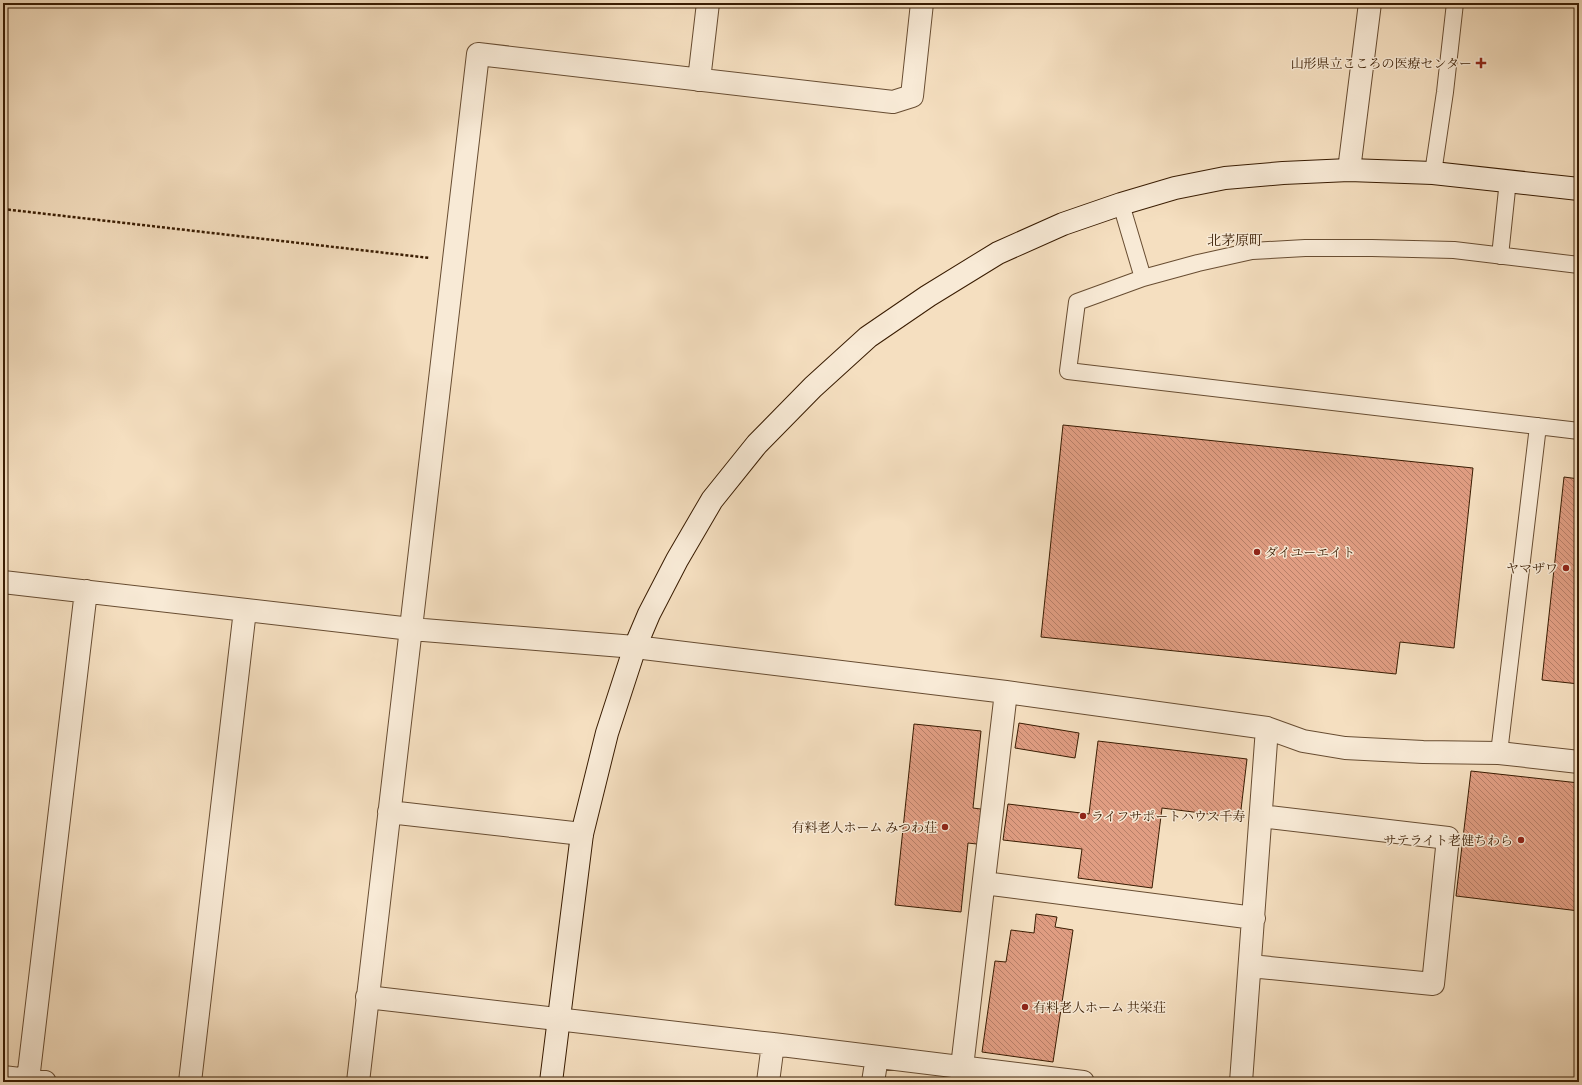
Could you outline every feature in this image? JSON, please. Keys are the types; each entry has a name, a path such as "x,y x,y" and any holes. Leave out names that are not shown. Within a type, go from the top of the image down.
{"street":[{"path":"699,80 708,3"},
{"path":"358,1082 478,54 892,102 912,96 922,3"},
{"path":"1349,170 1370,3"},
{"path":"551,1082 582,834 607,733 635,647 649,614 677,560 712,500 757,444 812,387 868,337 928,296 998,253 1063,224 1120,204 1175,188 1225,178 1283,173 1349,170 1433,174 1508,180 1579,189"},
{"path":"3,582 411,629 635,647 1006,692 1267,728 1303,742 1346,748 1423,752 1499,753 1579,762"},
{"path":"3,1077 37,1081 86,591"},
{"path":"190,1082 245,610"},
{"path":"962,1067 1006,692"},
{"path":"1240,1082 1254,918 1267,728"},
{"path":"389,812 582,834"},
{"path":"1250,966 1433,984 1448,838 1261,816"},
{"path":"984,883 1254,918"},
{"path":"367,998 773,1044 962,1067 1060,1081 1083,1082"},
{"path":"768,1082 773,1044"},
{"path":"873,1082 877,1057"}],"lane":[{"path":"1433,174 1445,92 1455,3"},
{"path":"1500,256 1508,180"},
{"path":"1120,204 1143,278"},
{"path":"1579,265 1454,250 1305,248 1252,251 1198,263 1143,278 1077,302 1068,371 1579,431"},
{"path":"1499,753 1538,426"}],"path":[{"path":"3,209 454,261"}],"building":[{"name":"ダイユーエイト","path":"1063,425 1473,468 1454,648 1400,642 1396,674 1041,637"},
{"name":"ヤマザワ","path":"1564,477 1579,479 1579,684 1542,680"},
{"path":"1019,723 1079,733 1075,758 1015,748"},
{"name":"有料老人ホーム みつわ荘","path":"914,724 981,731 973,808 988,810 985,845 968,843 961,912 895,905"},
{"name":"ライフサポートハウス千寿","path":"1098,741 1247,759 1240,818 1162,808 1152,888 1078,878 1082,849 1003,840 1008,804 1089,814"},
{"name":"サテライト老健ちわら","path":"1471,771 1579,783 1579,911 1456,896"},
{"name":"有料老人ホーム 共栄荘","path":"1036,914 1057,917 1055,927 1073,930 1053,1062 982,1052 995,961 1006,962 1011,930 1034,933"}],"place":[{"name":"山形県立こころの医療センター","path":"1481,63"},
{"name":"ダイユーエイト","path":"1257,552"},
{"name":"ヤマザワ","path":"1566,568"},
{"name":"ライフサポートハウス千寿","path":"1083,816"},
{"name":"有料老人ホーム みつわ荘","path":"945,827"},
{"name":"サテライト老健ちわら","path":"1521,840"},
{"name":"有料老人ホーム 共栄荘","path":"1025,1007"}],"district":[{"name":"北茅原町","path":"1235,240"}]}
